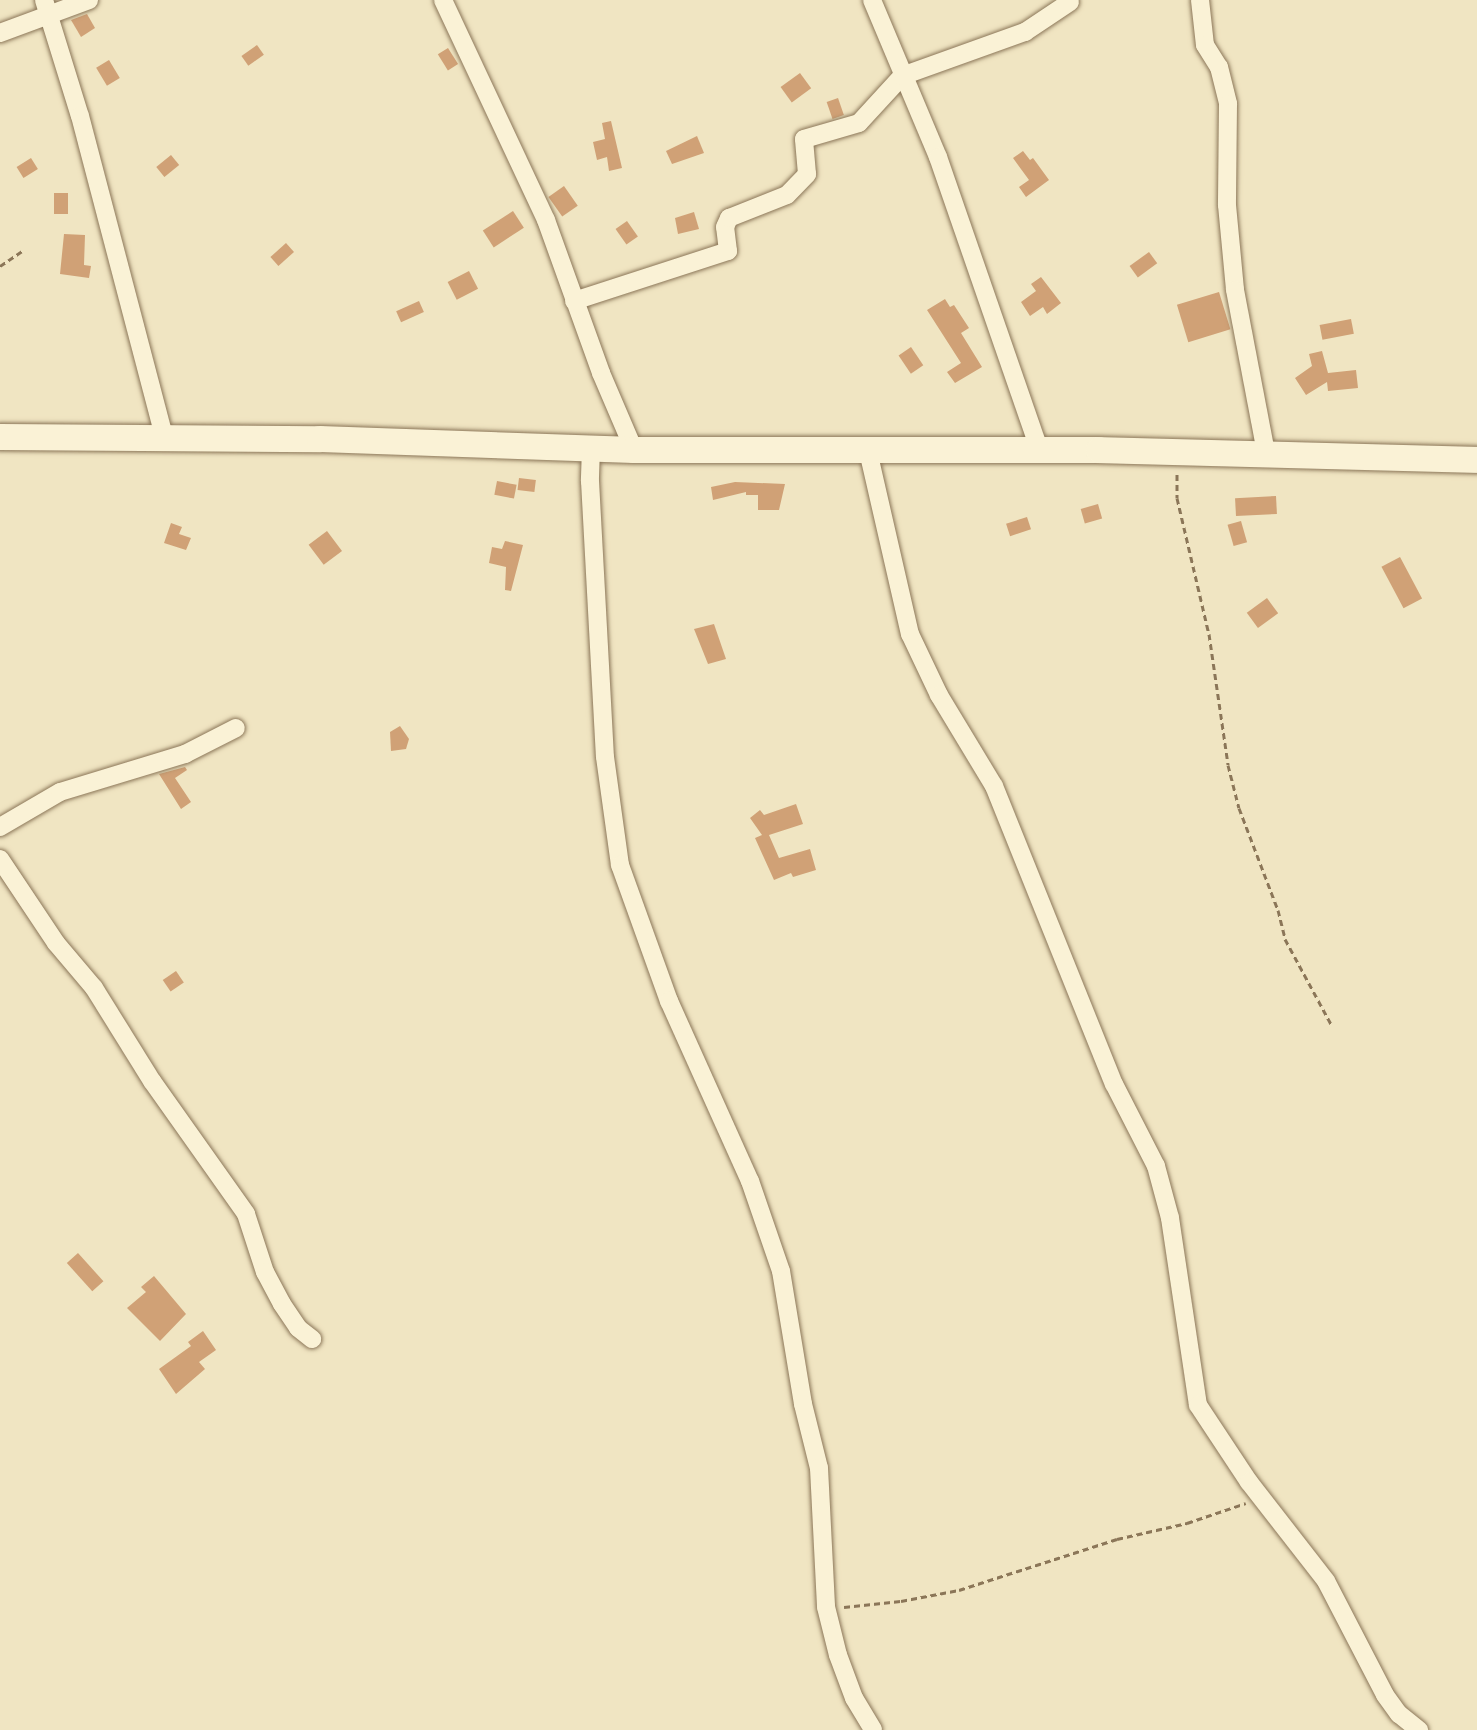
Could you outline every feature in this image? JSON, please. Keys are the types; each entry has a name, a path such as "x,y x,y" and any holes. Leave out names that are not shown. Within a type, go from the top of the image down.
{"main road":[{"path":"0,437 320,439 634,450 1266,453 1477,460"}],"street":[{"path":"0,33 46,8 89,0"},
{"path":"443,0 546,220 574,301 634,450"},
{"path":"872,0 938,157 1040,451"},
{"path":"1200,0 1205,45 1219,67 1228,104 1227,205 1235,290 1266,453"},
{"path":"574,301 728,251 725,227 729,218 787,195 807,174 804,139 859,123 902,76 1025,32 1070,2"},
{"path":"46,8 80,116 165,439"},
{"path":"591,448 590,481 605,757 620,865 669,1001 750,1181 781,1271 803,1404 819,1468 826,1607 838,1655 854,1698 873,1730"},
{"path":"868,451 910,634 939,695 994,786 1114,1084 1156,1166 1170,1218 1198,1405 1258,1494 1340,1603 1385,1695 1399,1714 1419,1730"},
{"path":"0,827 60,792 185,754 236,728"},
{"path":"0,859 56,943 94,988 152,1081 246,1214 265,1272 298,1328 312,1339"}],"path":[{"path":"0,266 24,250"},
{"path":"1177,454 1177,498 1209,634 1228,765 1239,808 1278,910 1285,939 1331,1024"},
{"path":"826,1607 901,1601 959,1590 1117,1539 1226,1511 1258,1494"}],"building":[{"path":"87,14 95,28 81,37 71,20"},
{"path":"257,45 264,55 248,66 241,56"},
{"path":"448,48 458,64 448,70 438,54"},
{"path":"109,60 120,78 107,86 96,68"},
{"path":"800,73 811,88 792,102 781,87"},
{"path":"838,98 844,115 833,119 827,102"},
{"path":"611,121 622,168 609,171 607,157 597,160 593,142 605,139 602,123"},
{"path":"697,136 704,153 672,164 666,151"},
{"path":"1023,151 1030,160 1033,158 1049,180 1026,197 1019,187 1029,180 1013,158"},
{"path":"171,155 179,165 164,177 156,167"},
{"path":"31,158 38,169 23,178 17,167"},
{"path":"564,186 578,206 562,217 548,197"},
{"path":"54,193 68,193 68,214 54,214"},
{"path":"513,211 524,228 494,247 483,231"},
{"path":"694,212 699,229 678,234 675,218"},
{"path":"627,221 638,237 626,245 616,229"},
{"path":"64,234 85,235 84,265 91,266 89,278 60,274"},
{"path":"286,243 294,252 278,266 270,257"},
{"path":"1149,252 1157,263 1138,277 1130,266"},
{"path":"469,271 478,289 457,300 448,282"},
{"path":"1041,277 1061,303 1047,314 1043,307 1030,316 1021,302 1036,291 1031,284"},
{"path":"1219,292 1230,329 1188,342 1177,305"},
{"path":"945,299 950,307 954,305 969,328 961,333 982,367 955,383 947,372 961,363 927,310"},
{"path":"419,301 424,312 401,322 396,311"},
{"path":"1351,319 1354,334 1322,340 1320,325"},
{"path":"911,347 923,365 911,374 899,355"},
{"path":"1322,351 1328,373 1356,370 1358,388 1328,391 1327,382 1306,395 1295,378 1312,366 1309,354"},
{"path":"519,478 536,480 534,492 518,490"},
{"path":"497,481 517,485 514,499 494,495"},
{"path":"735,482 785,484 779,510 758,510 758,495 746,495 746,492 713,500 711,487"},
{"path":"1276,496 1277,514 1236,516 1235,498"},
{"path":"1098,504 1102,518 1085,523 1081,509"},
{"path":"1027,517 1031,529 1010,536 1006,524"},
{"path":"1241,521 1247,542 1234,546 1228,525"},
{"path":"171,523 182,527 179,534 191,538 186,550 164,543"},
{"path":"327,531 342,551 324,565 309,545"},
{"path":"505,541 523,545 511,591 505,590 506,567 489,563 492,547 502,549"},
{"path":"1400,557 1422,598 1404,608 1381,567"},
{"path":"1267,598 1278,613 1258,628 1247,613"},
{"path":"714,624 726,659 708,664 694,629"},
{"path":"400,726 409,739 406,749 391,751 390,732"},
{"path":"185,767 187,770 175,778 191,802 181,809 159,774"},
{"path":"796,804 803,824 769,835 779,858 810,849 816,870 793,877 791,873 774,880 755,838 762,835 750,818 760,810 764,815"},
{"path":"176,971 184,983 171,992 163,980"},
{"path":"78,1253 103,1281 92,1291 67,1263"},
{"path":"154,1276 186,1314 160,1341 127,1308 146,1292 141,1287"},
{"path":"203,1331 216,1350 199,1362 205,1369 176,1394 159,1369 191,1346 188,1342"}]}
